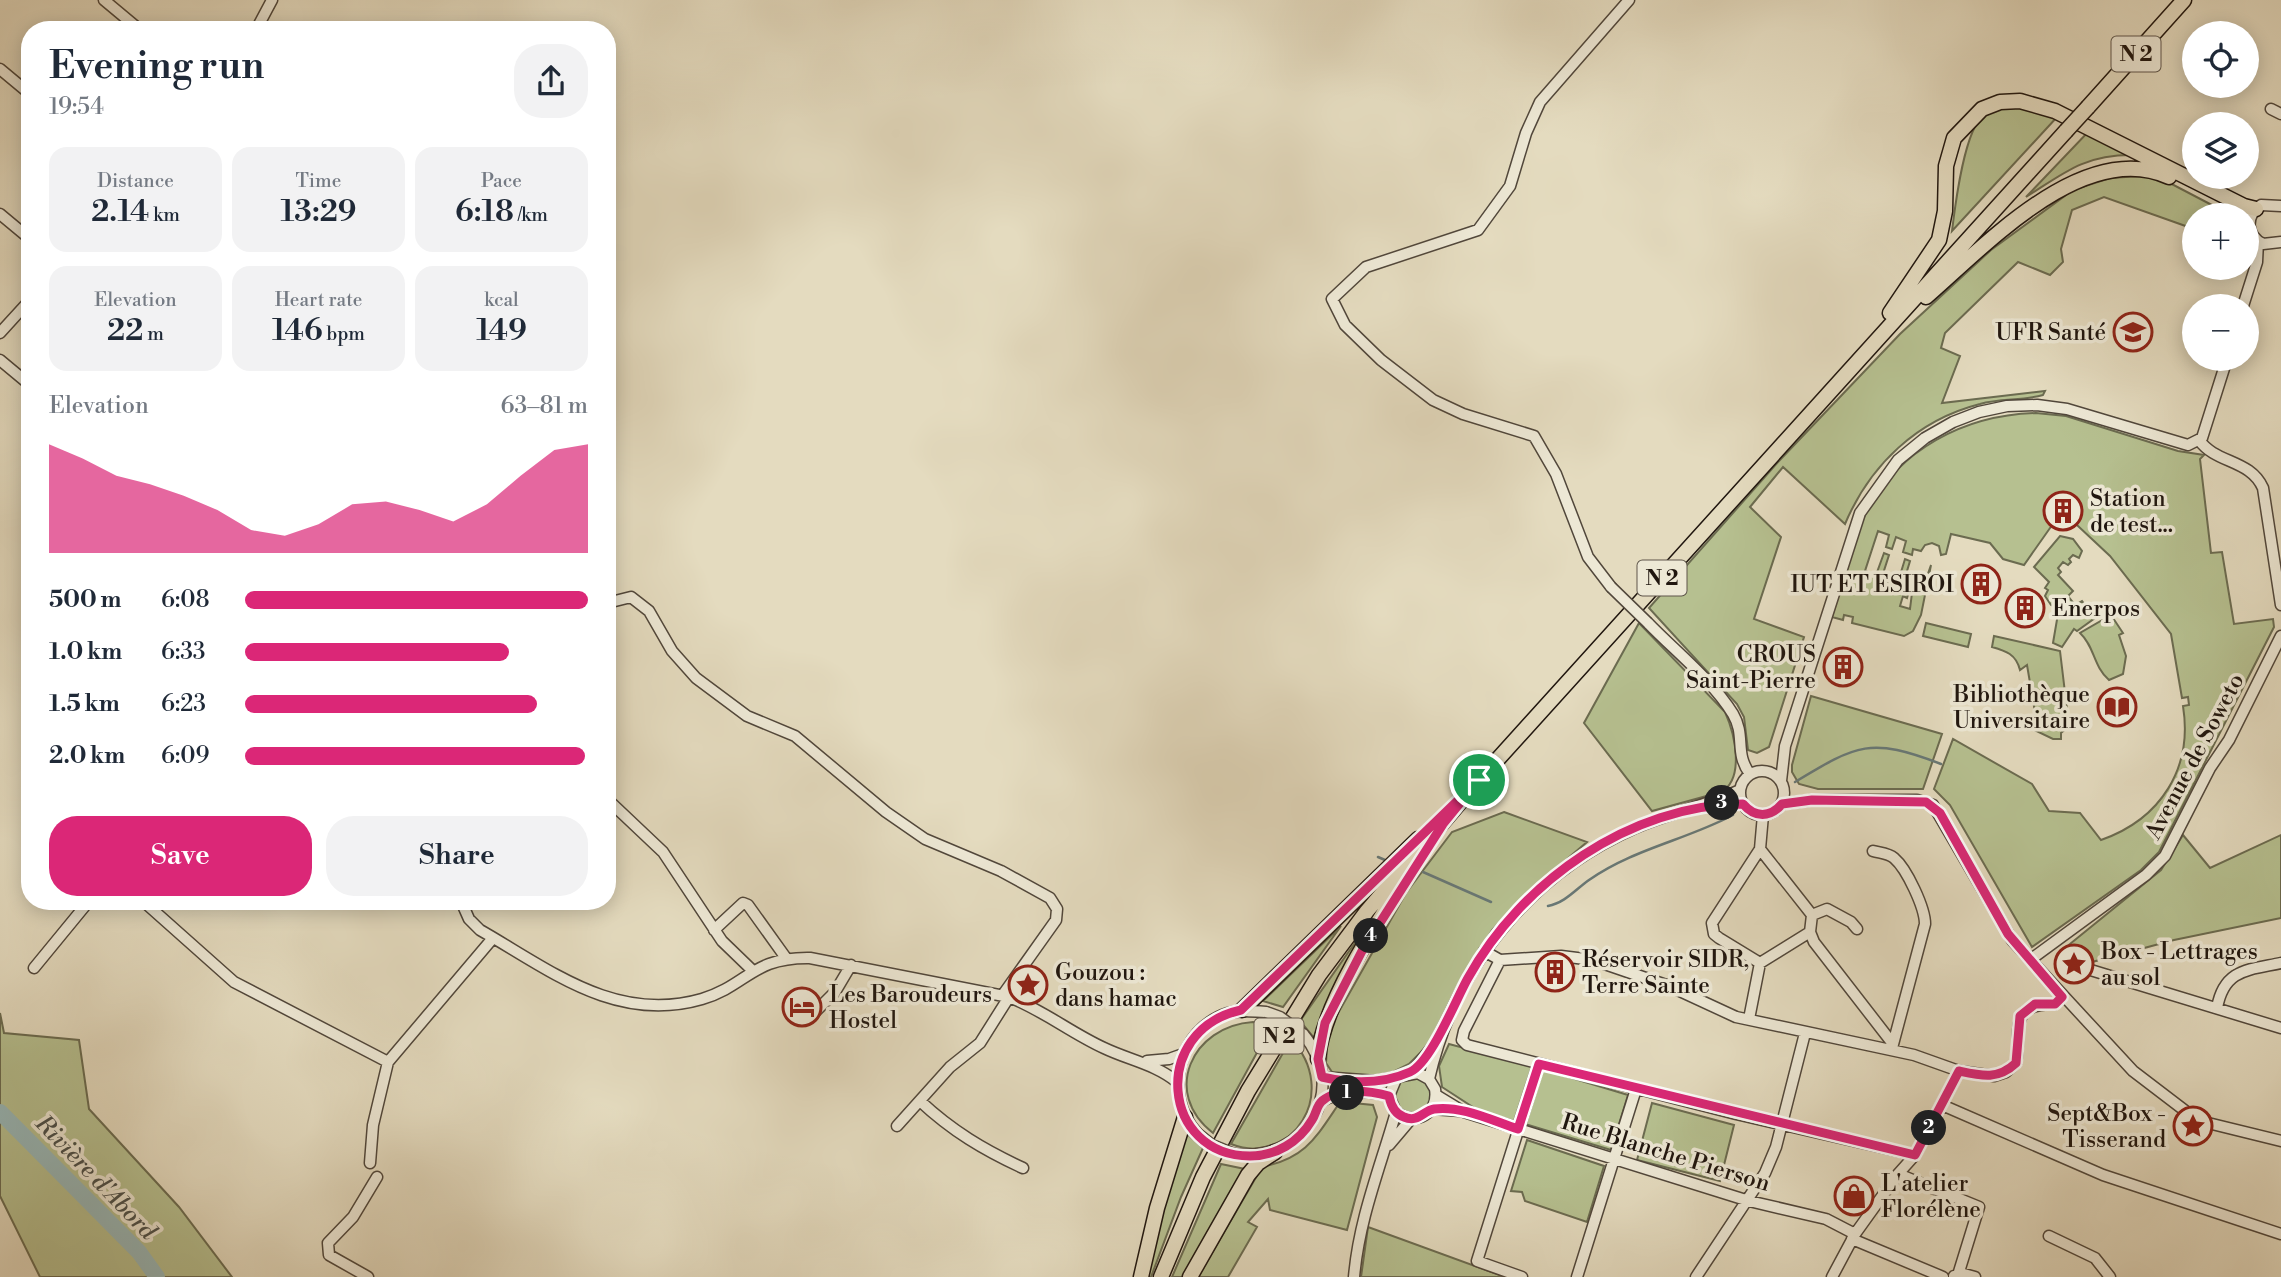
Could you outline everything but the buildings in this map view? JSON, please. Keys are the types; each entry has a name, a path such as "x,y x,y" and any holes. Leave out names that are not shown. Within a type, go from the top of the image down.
{"main road":[{"name":"N 2","path":"1161,1277 1203,1177 1281,1034 1319,975 1367,911 1479,780 2184,0"},
{"name":"N 2","path":"1844,376 1930,258 1939,240 1945,211 1946,166 1954,138 1982,109 2000,102 2020,101 2055,111 2238,203"},
{"name":"N 2","path":"1844,376 1914,307 1997,234 2081,178 2113,169 2154,171 2222,203"},
{"path":"1241,1010 1479,780"},
{"path":"1318,1059 1325,1023 1362,951 1443,824"},
{"path":"1141,1277 1157,1208 1185,1116"},
{"path":"1190,1277 1248,1175 1258,1163 1275,1152"}],"street":[{"path":"104,0 129,21"},
{"path":"261,21 272,0"},
{"path":"1629,0 1540,102 1526,133 1510,186 1478,230 1366,267 1332,299 1345,325 1381,360 1433,400 1462,414 1534,436 1556,474 1588,557 1611,587 1732,712 1740,734 1739,755 1750,774"},
{"path":"0,69 21,86"},
{"path":"2259,211 2279,202"},
{"path":"0,214 21,232"},
{"path":"2259,259 2275,243"},
{"path":"0,334 21,310"},
{"path":"0,360 21,378"},
{"path":"1782,804 1785,746 1860,513 1898,460 1926,438 1953,422 1979,412 2007,406 2067,408 2188,445 2199,440 2223,371"},
{"path":"2199,440 2207,453 2244,467 2259,479 2263,488 2281,605"},
{"path":"616,601 631,597 649,611 672,651 696,678 747,716 795,736 886,812 925,839 1001,871 1051,898 1057,909 1056,920 1006,996 980,1043 950,1066 897,1126"},
{"name":"Avenue de Soweto","path":"2030,960 2146,875 2165,856 2210,768 2229,740 2281,636"},
{"path":"1385,1150 1411,1119 1426,1115 1432,1109 1436,1095 1429,1079 1438,1039 1457,996 1484,951 1523,905 1587,853 1650,821 1710,804 1740,790 1750,774 1765,771 1785,746"},
{"path":"1765,771 1783,785 1812,800"},
{"path":"1740,790 1743,804 1750,811 1763,815 1782,804 1812,800 1917,800 1933,806 2008,934 2062,997 2133,1071 2188,1113 2226,1129 2281,1141"},
{"path":"1710,804 1743,804"},
{"path":"616,808 663,852 714,930 752,970"},
{"path":"1760,963 1719,938 1712,929 1712,923 1760,849 1763,815"},
{"path":"1760,849 1812,915 1810,932 1814,942 1892,1047"},
{"path":"1873,851 1886,854 1898,862 1925,914 1925,924 1892,1047"},
{"path":"714,930 743,903 748,905 786,958"},
{"path":"1812,915 1827,909 1852,922 1857,929"},
{"path":"34,968 82,910"},
{"path":"153,910 234,982 388,1062"},
{"path":"465,910 469,919 493,937 571,983 626,1004 702,999 752,970 786,958 851,965 1006,996 1030,1005 1103,1048 1157,1068 1177,1082"},
{"path":"1749,1019 1760,963 1810,932"},
{"path":"370,1163 373,1125 388,1062 493,937"},
{"path":"1484,951 1500,960 1561,956 1593,960 1669,986 1713,1009 1805,1033 1892,1047 1959,1071 1994,1076 2006,1072 2016,1063 2020,1016 2035,1004 2055,1004 2062,997"},
{"path":"1500,960 1462,1040 1467,1045 1915,1155"},
{"path":"2217,1008 2220,990 2235,976 2246,969 2281,963"},
{"path":"809,1018 835,992 851,965"},
{"path":"2084,968 2281,1028"},
{"path":"1241,1010 1266,1012 1280,1017 1303,1034 1318,1059 1322,1077 1320,1102 1308,1127 1298,1138 1275,1152 1249,1156 1234,1154 1212,1145 1197,1133 1185,1116 1177,1082 1183,1054 1200,1029 1220,1017 1241,1010"},
{"path":"1696,1277 1749,1200 1776,1147 1805,1033"},
{"path":"1322,1077 1340,1081 1396,1079 1412,1072 1438,1039"},
{"path":"1138,1061 1169,1059 1183,1054"},
{"path":"1522,1277 1477,1261 1539,1064"},
{"path":"1832,1277 1854,1237 1898,1174 1915,1155 1959,1071"},
{"path":"1412,1072 1429,1079"},
{"path":"1354,1277 1361,1223 1396,1112 1389,1096 1396,1079"},
{"path":"1577,1277 1636,1088"},
{"path":"1320,1102 1335,1094 1376,1093 1389,1096"},
{"name":"Rue Blanche Pierson","path":"1436,1095 1464,1112"},
{"path":"920,1101 948,1128 1023,1168"},
{"path":"1942,1105 2103,1175 2281,1234"},
{"name":"Rue Blanche Pierson","path":"1432,1109 1464,1112 1749,1200 1826,1219 1854,1237 1943,1277"},
{"path":"1396,1112 1411,1119"},
{"path":"1898,1174 1979,1207 1954,1276 1975,1277"},
{"path":"368,1277 329,1255 326,1250 328,1243 353,1217 377,1177"},
{"path":"2049,1236 2095,1258 2110,1277"}],"green space":[{"path":"2009,103 2058,116 1952,231 1962,169 1971,136 1984,115"},
{"path":"2089,131 2131,155 2087,162 2026,197"},
{"path":"2141,176 2166,181 2208,203 2182,203 2182,225 2104,197 2072,210 2061,249 2063,262 2050,275 2018,262 1945,333 1941,348 1960,356 1942,403 2045,391 2043,395 1980,404 1957,411 1916,433 1882,464 1855,503 1845,524 1783,467 1750,507 1781,537 1754,619 1804,637 1769,747 1757,753 1748,750 1744,717 1737,704 1649,608 1778,462 1900,334 1991,250 2073,190 2110,178"},
{"path":"2036,413 2066,416 2178,451 2204,455 2200,459 2211,553 2222,552 2234,624 2273,619 2274,627 2159,852 2141,870 2032,947 1950,805 1934,789 1953,739 2032,784 2049,811 2080,813 2101,840 2122,831 2156,805 2177,770 2183,750 2183,706 2189,705 2188,697 2182,698 2171,634 2110,556 2062,511 2024,565 2003,559 1990,543 1951,534 1946,554 1941,555 1939,546 1932,543 1925,545 1921,551 1913,549 1912,555 1903,552 1906,541 1896,537 1892,549 1886,547 1889,535 1878,531 1865,571 1876,575 1884,553 1889,555 1881,580 1892,584 1893,580 1898,582 1905,559 1910,561 1904,581 1911,584 1907,598 1903,596 1900,606 1910,609 1913,585 1923,588 1931,565 1921,615 1913,631 1904,636 1852,623 1853,617 1844,615 1843,620 1832,617 1865,515 1896,471 1936,440 1959,429 1984,420"},
{"path":"2060,536 2073,539 2082,551 2079,558 2073,555 2069,559 2071,562 2068,565 2063,562 2058,568 2061,572 2058,575 2073,591 2068,596 2075,605 2082,601 2095,618 2077,631 2074,629 2062,647 2053,643 2059,608 2051,605 2045,596 2048,590 2045,588 2049,582 2034,567"},
{"path":"2111,615 2123,633 2119,635 2126,656 2123,674 2109,680 2080,633"},
{"path":"1639,623 1725,712 1736,755 1733,777 1721,792 1652,811 1584,723"},
{"path":"1926,623 1971,634 1968,647 1923,636"},
{"path":"1994,636 2060,651 2069,726 2061,733 2061,739 2053,739 2030,728 2037,724 2027,665 2020,670 2010,654 1992,647"},
{"path":"1811,696 1942,734 1923,789 1818,789 1799,784 1792,772 1792,765"},
{"path":"1504,812 1587,842 1526,894 1492,930 1457,987 1428,1045 1409,1064 1389,1074 1339,1075 1332,1072 1326,1063 1328,1031 1406,893 1452,832"},
{"path":"2183,835 2210,868 2281,835 2281,918 2174,940 2092,962 2081,947 2065,948 2161,870"},
{"path":"1378,910 1323,1011 1314,1038 1300,1021"},
{"path":"1341,926 1283,1007 1263,1001"},
{"path":"0,1013 4,1033 79,1040 89,1109 179,1207 232,1277 40,1277 0,1196"},
{"path":"1253,1022 1271,1027 1213,1133 1197,1117 1189,1099 1187,1081 1191,1064 1200,1048 1214,1035 1232,1026"},
{"path":"1291,1039 1305,1060 1311,1081 1310,1102 1303,1120 1290,1135 1273,1145 1253,1149 1231,1144"},
{"path":"1449,1044 1532,1066 1514,1121 1479,1111 1442,1087 1439,1066"},
{"path":"1542,1069 1628,1095 1611,1150 1525,1124"},
{"path":"1413,1077 1426,1082 1431,1095 1426,1108 1413,1113 1400,1108 1395,1095 1400,1082"},
{"path":"1652,1103 1734,1125 1720,1181 1637,1160"},
{"path":"1338,1105 1373,1105 1377,1117 1347,1230 1270,1210 1268,1199 1248,1222 1257,1227 1228,1277 1198,1277 1262,1167 1299,1152 1315,1137"},
{"path":"1185,1132 1203,1148 1151,1277 1146,1277 1166,1188"},
{"path":"1527,1140 1604,1166 1587,1222 1525,1201 1522,1192 1511,1191"},
{"path":"1221,1164 1245,1169 1184,1277 1172,1277"},
{"path":"1368,1227 1505,1277 1361,1277"}],"waterway":[{"path":"1795,782 1834,759 1865,749 1897,750 1941,764"},
{"path":"1548,906 1565,899 1589,880 1623,860 1733,815"},
{"path":"1378,857 1385,860"},
{"path":"1423,872 1491,902"},
{"name":"Rivière d'Abord","path":"0,1112 139,1252 157,1277"}],"place":[{"name":"UFR Santé","path":"2133,332"},
{"name":"Station de test...","path":"2063,511"},
{"name":"IUT ET ESIROI","path":"1981,584"},
{"name":"Enerpos","path":"2025,608"},
{"name":"CROUS Saint-Pierre","path":"1843,667"},
{"name":"Bibliothèque Universitaire","path":"2117,707"},
{"name":"Box - Lettrages au sol","path":"2074,964"},
{"name":"Réservoir SIDR, Terre Sainte","path":"1555,972"},
{"name":"Gouzou : dans hamac","path":"1028,985"},
{"name":"Les Baroudeurs Hostel","path":"802,1007"},
{"name":"Sept&Box - Tisserand","path":"2193,1126"},
{"name":"L'atelier Florélène","path":"1854,1196"}],"route":[{"path":"1479,780 1443,824 1362,951 1325,1023 1318,1059 1322,1077 1340,1081 1376,1081 1396,1079 1412,1072 1438,1039 1457,996 1484,951 1496,934 1537,892 1587,853 1617,836 1650,821 1710,804 1743,804 1755,814 1763,815 1770,814 1782,804 1812,800 1926,802 1940,813 2012,940 2062,997 2055,1004 2035,1004 2020,1016 2016,1063 2006,1072 1982,1076 1959,1071 1915,1155 1736,1114 1539,1064 1518,1129 1464,1112 1432,1109 1419,1118 1405,1118 1396,1112 1389,1096 1356,1092 1335,1094 1320,1102 1308,1127 1298,1138 1275,1152 1249,1156 1234,1154 1223,1151 1201,1137 1192,1128 1179,1100 1177,1082 1183,1054 1190,1041 1200,1029 1213,1020 1241,1010 1479,780"}]}
